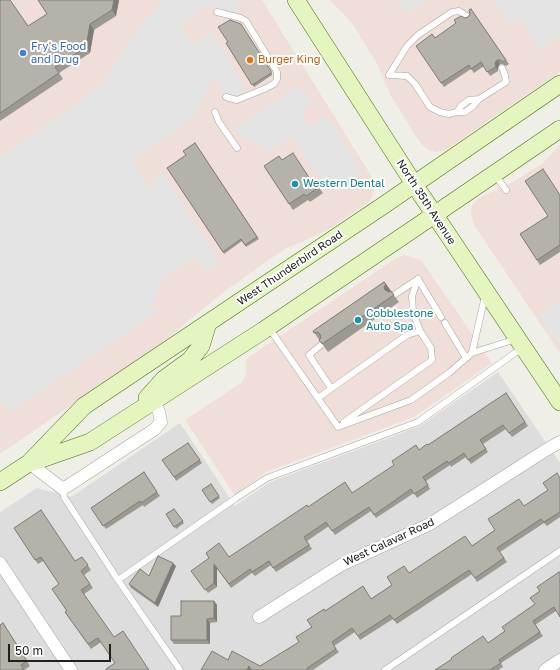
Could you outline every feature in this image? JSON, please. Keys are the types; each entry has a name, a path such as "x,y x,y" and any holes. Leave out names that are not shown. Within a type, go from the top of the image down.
{"main road":[{"name":"North 35th Avenue","path":"296,0 434,215 560,402"},
{"name":"West Thunderbird Road","path":"0,482 29,463 84,406 560,84"},
{"name":"West Thunderbird Road","path":"29,463 90,442 154,402 268,327 560,129"},
{"path":"132,415 164,380 190,360 201,346 208,323"}],"street":[{"path":"29,463 63,489 155,429 161,422 159,412 154,402"},
{"name":"West Calavar Road","path":"259,617 341,565 430,524 560,442"},
{"path":"0,563 71,670"},
{"path":"545,670 560,660"}],"lane":[{"path":"468,16 459,11 452,12 418,35 407,46 389,75 407,76 415,84 430,107 440,112 449,114 465,112 474,106 479,99 506,82 502,68"},
{"path":"217,12 241,18 246,21 277,72 277,79 274,84 264,89 237,100 226,97"},
{"path":"215,112 219,122 237,148"},
{"path":"495,174 506,190"},
{"path":"394,295 418,279"},
{"path":"418,279 441,317"},
{"path":"338,426 432,360 431,348 420,331 413,312 412,296 418,279"},
{"path":"472,353 486,292"},
{"path":"445,323 466,358"},
{"path":"268,327 338,426"},
{"path":"318,398 407,335 420,331"},
{"path":"338,426 411,400 449,373 472,353 520,343"},
{"path":"118,580 267,478 418,422 520,343"},
{"path":"322,344 309,355 331,388"},
{"path":"63,489 64,497 118,580 180,670"},
{"path":"385,670 560,551"}],"shaded area":[{"path":"0,0 262,0 372,177 375,186 369,202 328,230 283,250 221,294 163,342 0,454"},
{"path":"162,0 235,0 239,6 227,15 217,12 212,4 179,27 192,44 211,31 246,88 232,98 226,97 213,76 194,118 131,161 150,189 161,169 220,263 205,273 195,257 163,278 152,304 158,312 10,412 0,400 0,156 82,100 110,75 117,61 139,29"},
{"path":"330,0 560,0 560,72 445,150 436,152 429,150 422,145 417,138 391,96 376,62 352,23"},
{"path":"397,0 428,0 407,14"},
{"path":"493,0 560,0 560,37 540,50 520,20 511,26"},
{"path":"299,85 312,104 300,112 310,127 327,116 362,171 352,178 327,190 294,139 288,139 266,153 259,145 242,138 234,129"},
{"path":"560,145 560,353 476,228 471,215 471,208 479,198 513,182 543,163"},
{"path":"404,255 421,260 492,363 414,417 266,472 235,496 185,420 241,383 246,373 246,361 249,357 398,257"},
{"path":"560,300 560,346 539,315"},
{"path":"498,372 560,463 560,670 0,670 0,512 37,488 71,497 180,423 235,506 270,482 420,426"}],"building":[{"path":"0,0 10,0 28,26 47,14 38,0 114,0 112,10 90,24 86,47 55,67 59,73 0,113"},
{"path":"471,9 506,60 503,62 497,60 495,63 496,67 487,72 481,62 471,69 469,65 441,83 416,46 432,34 435,38 456,23 454,20 461,16 465,18 468,17 470,14 469,10"},
{"name":"Burger King","path":"230,20 241,24 271,71 271,73 252,85 218,27"},
{"path":"195,143 257,237 245,245 241,239 223,252 167,168 186,155 183,151"},
{"name":"Western Dental","path":"293,153 310,179 312,178 319,187 306,196 304,194 289,204 264,166 279,156 282,160"},
{"path":"543,169 560,195 560,245 537,260 520,234 548,216 525,181"},
{"path":"384,282 386,284 384,287 385,290 389,292 391,291 394,295 322,344 319,340 321,338 320,334 318,332 314,333 313,331"},
{"path":"506,393 525,422 509,433 503,425 480,440 486,449 468,460 464,453 449,463 447,461 423,477 428,485 414,494 411,489 374,515 369,507 332,531 326,522 304,537 309,545 273,568 269,561 252,572 250,569 229,584 214,564 214,583 205,590 191,571 209,558 206,553 219,543 229,557 307,505 308,507 345,482 352,493 394,465 392,461 416,445 419,450 427,444 428,445"},
{"path":"188,443 200,460 174,477 162,460"},
{"path":"144,472 157,492 141,503 140,501 103,526 91,508"},
{"path":"557,473 560,478 560,512 544,522 541,519 497,548 504,558 475,578 469,570 394,620 390,615 358,636 352,628 332,642 336,649 307,668 308,670 251,670 249,666 247,670 201,670 212,651 228,660 232,651 260,666 299,642 296,637 312,627 307,620 324,609 325,611 363,586 371,599 392,585 387,577 404,566 409,573 465,536 472,546 495,530 488,519 519,499 524,506 548,490 543,483"},
{"path":"211,484 219,496 210,502 202,490"},
{"path":"174,509 183,521 174,527 166,514"},
{"path":"41,510 75,561 82,557 88,565 81,571 90,584 81,590 114,637 123,631 149,670 106,670 115,663 98,638 88,644 65,612 67,611 52,589 59,584 41,557 35,560 14,528"},
{"path":"158,556 173,563 155,603 129,584 140,569 149,576"},
{"path":"559,572 560,617 554,607 533,621 540,632 499,660 501,663 490,670 435,670 483,636 488,643 505,631 502,627 535,604 530,598 540,591 537,587"},
{"path":"181,601 214,601 214,618 207,619 207,640 171,640 171,616 181,616"},
{"path":"3,623 27,661 21,665 24,670 0,670 0,625"}],"place":[{"name":"Fry's Food and Drug","path":"23,53"},
{"name":"Burger King","path":"250,60"},
{"name":"Western Dental","path":"295,184"},
{"name":"Cobblestone Auto Spa","path":"358,320"}]}
